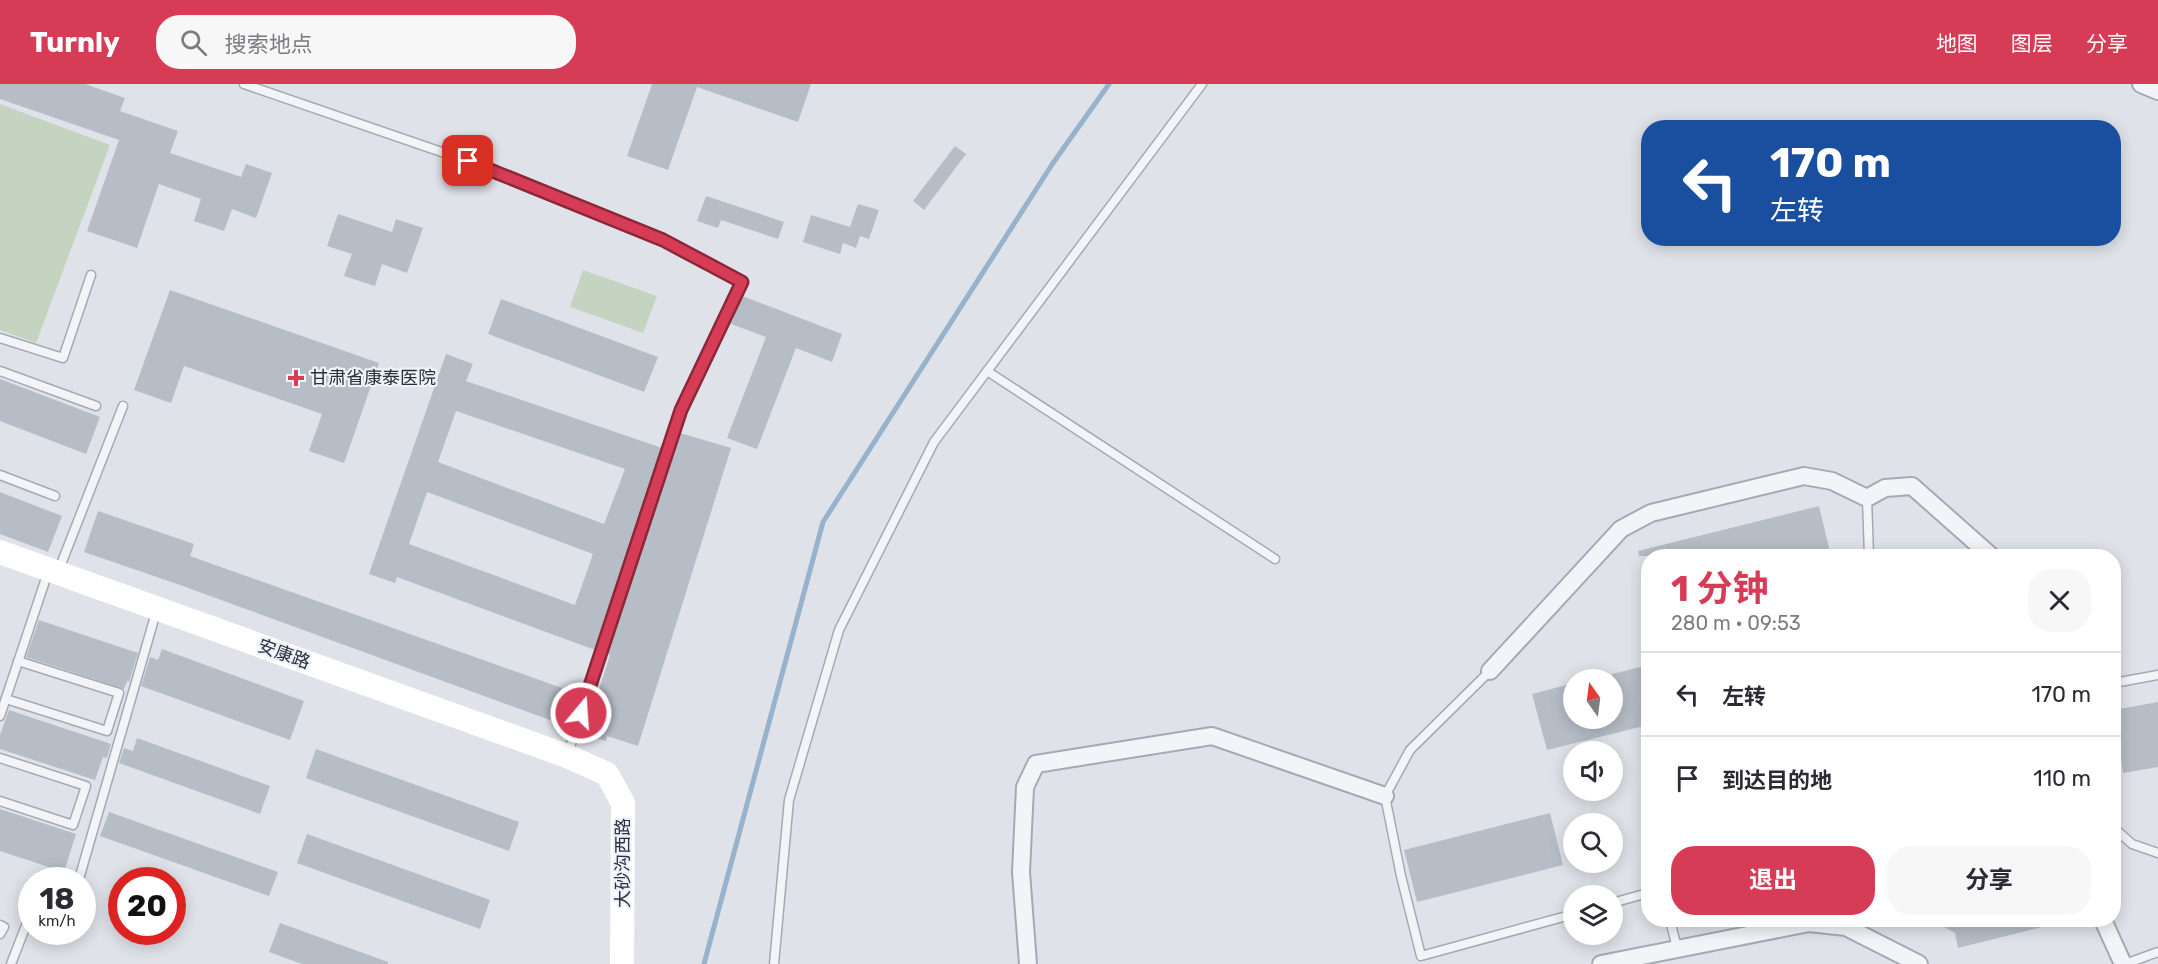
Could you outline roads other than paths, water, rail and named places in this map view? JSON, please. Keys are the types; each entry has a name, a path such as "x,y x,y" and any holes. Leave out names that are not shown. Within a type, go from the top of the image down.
{"street":[{"path":"2141,84 2158,91"},
{"path":"1490,671 1621,530 1651,513 1804,476 1832,481 1867,498 1885,488 1912,486 1982,549"},
{"name":"安康路","path":"0,552 567,756"},
{"path":"1028,964 1022,872 1025,787 1036,764 1212,736 1385,796"},
{"name":"大砂沟西路","path":"567,756 607,774 623,803 622,964"},
{"path":"1601,964 1784,927"},
{"path":"1846,927 1919,964"},
{"path":"2106,927 2124,964"}],"lane":[{"path":"244,84 491,169 663,240 742,282 681,410 567,756"},
{"path":"774,964 789,800 839,630 934,442 1202,84"},
{"path":"0,338 63,358 91,275"},
{"path":"0,371 96,406"},
{"path":"987,371 1275,559"},
{"path":"0,716 18,661 53,571 123,406"},
{"path":"0,475 55,496"},
{"path":"1867,498 1869,549"},
{"path":"83,867 158,608"},
{"path":"6,699 107,731 119,693 18,661"},
{"path":"1490,671 1410,750 1385,796 1401,876 1421,956 1563,917"},
{"path":"2121,682 2158,675"},
{"path":"0,758 86,786 73,825 0,801"},
{"path":"2121,834 2132,844 2158,854"},
{"path":"1623,900 1641,895"},
{"path":"0,925 4,927 0,934"},
{"path":"1672,927 1677,948"},
{"path":"11,964 18,945"},
{"path":"2124,964 2158,952"}],"waterway":[{"path":"704,964 823,522 1053,163 1109,84"}],"place":[{"name":"甘肃省康泰医院","path":"296,378"}]}
